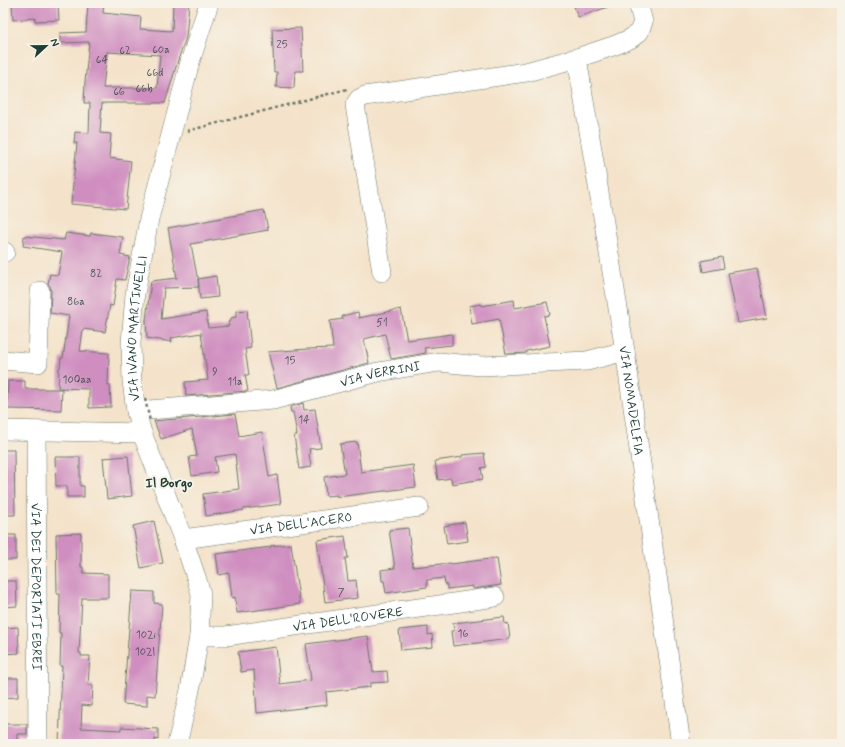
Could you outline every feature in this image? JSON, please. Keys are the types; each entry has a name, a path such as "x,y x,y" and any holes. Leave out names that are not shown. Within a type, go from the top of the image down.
{"street":[{"name":"VIA IVANO MARTINELLI","path":"177,744 190,690 200,636 201,594 132,382 131,343 135,294 149,219 190,62 209,3"},
{"path":"382,272 355,105 359,99 365,96 526,72 613,46 630,40 639,32 643,22 638,3"},
{"name":"VIA NOMADELFIA","path":"577,58 625,351 681,744"},
{"path":"3,360 38,363 40,291"},
{"name":"VIA VERRINI","path":"3,430 36,431 273,400 378,372 439,362 481,366 587,361 625,351"},
{"name":"VIA DEI DEPORTATI EBREI","path":"36,431 38,744"},
{"name":"VIA DELL'ACERO","path":"183,539 419,507"},
{"name":"VIA DELL'ROVERE","path":"200,636 223,637 495,597"}],"building":[{"path":"12,3 58,3 59,20 35,21 35,18 13,20"},
{"path":"88,3 104,3 103,13 141,17 140,29 172,31 173,3 189,3 186,38 165,103 102,103 100,133 111,134 109,158 131,161 126,209 71,204 77,143 74,143 75,132 89,133 90,103 84,103 89,42 60,43 60,33 86,32","holes":["107,52 160,55 157,88 103,88"]},
{"path":"573,3 614,3 614,5 578,17"},
{"path":"301,28 303,71 295,71 294,88 276,87 277,72 274,72 272,29"},
{"path":"264,210 268,230 191,244 199,287 164,288 161,319 206,312 208,328 229,326 228,322 231,321 231,318 236,317 236,311 247,310 251,348 245,349 249,375 245,375 248,391 186,396 185,382 208,380 201,333 171,338 172,342 147,338 146,320 151,281 177,278 168,228"},
{"path":"66,233 90,236 91,233 123,237 120,255 130,257 125,280 117,279 113,306 110,305 105,332 83,329 80,351 109,353 108,385 110,385 111,407 89,408 89,389 58,388 59,368 61,358 63,358 69,316 50,313 51,291 48,284 50,274 58,275 62,252 23,246 24,236 64,240"},
{"path":"722,257 724,268 703,272 701,261"},
{"path":"757,268 767,318 738,323 728,273"},
{"path":"216,276 218,297 200,299 198,279"},
{"path":"514,300 515,308 547,302 550,315 544,316 550,346 526,351 526,353 506,354 499,319 472,324 469,306 481,304 482,306"},
{"path":"401,309 407,340 452,334 452,345 424,348 426,353 391,359 385,334 364,339 369,363 277,388 268,352 333,348 330,321 343,319 342,316 358,312 359,318"},
{"path":"8,381 25,381 25,389 62,389 61,410 7,409"},
{"path":"303,403 304,410 315,409 321,448 309,449 311,467 299,469 294,435 297,435 293,412 291,412 290,407"},
{"path":"235,414 239,436 262,432 269,477 277,475 281,504 206,516 203,494 239,489 235,454 215,457 217,472 192,476 189,457 197,456 192,429 161,439 154,421"},
{"path":"357,442 361,472 413,465 416,487 337,497 337,495 326,496 324,477 345,474 340,444"},
{"path":"3,450 14,450 15,515 3,515"},
{"path":"484,453 486,467 481,468 483,479 452,484 451,478 438,480 435,461 462,457 462,455"},
{"path":"128,456 132,496 107,499 103,458"},
{"path":"55,457 80,457 80,486 84,486 84,497 67,497 67,486 56,486"},
{"path":"154,521 163,563 141,568 133,526"},
{"path":"465,522 468,541 447,544 444,526"},
{"path":"408,528 413,567 497,558 501,585 473,589 473,586 447,589 444,578 427,580 427,587 386,593 384,581 382,581 381,570 395,568 389,530"},
{"path":"81,533 81,567 83,567 83,573 108,574 108,598 82,598 79,653 81,653 81,656 90,656 88,685 93,685 92,706 82,705 81,728 121,730 121,727 158,729 158,740 155,739 155,744 59,744 62,666 60,666 60,594 57,594 56,534"},
{"path":"3,535 16,535 16,560 3,560"},
{"path":"345,536 348,558 345,558 348,581 356,580 358,598 325,602 317,540"},
{"path":"291,544 300,604 237,613 235,597 232,598 229,573 219,575 216,554"},
{"path":"3,581 16,581 17,606 3,607"},
{"path":"132,591 154,592 154,603 162,604 155,696 147,695 147,706 123,704"},
{"path":"504,617 505,624 508,623 510,639 453,646 451,631 454,631 453,623"},
{"path":"18,627 19,653 3,654 3,628"},
{"path":"428,627 428,635 432,634 433,647 401,650 399,630"},
{"path":"368,636 373,672 387,671 388,682 370,683 370,687 326,692 327,705 257,713 254,670 241,672 238,652 276,647 280,684 311,680 306,644"},
{"path":"3,678 18,678 18,697 3,698"},
{"path":"3,724 27,724 27,734 17,734 17,743 3,743"}],"district":[{"name":"Il Borgo","path":"169,482"}]}
